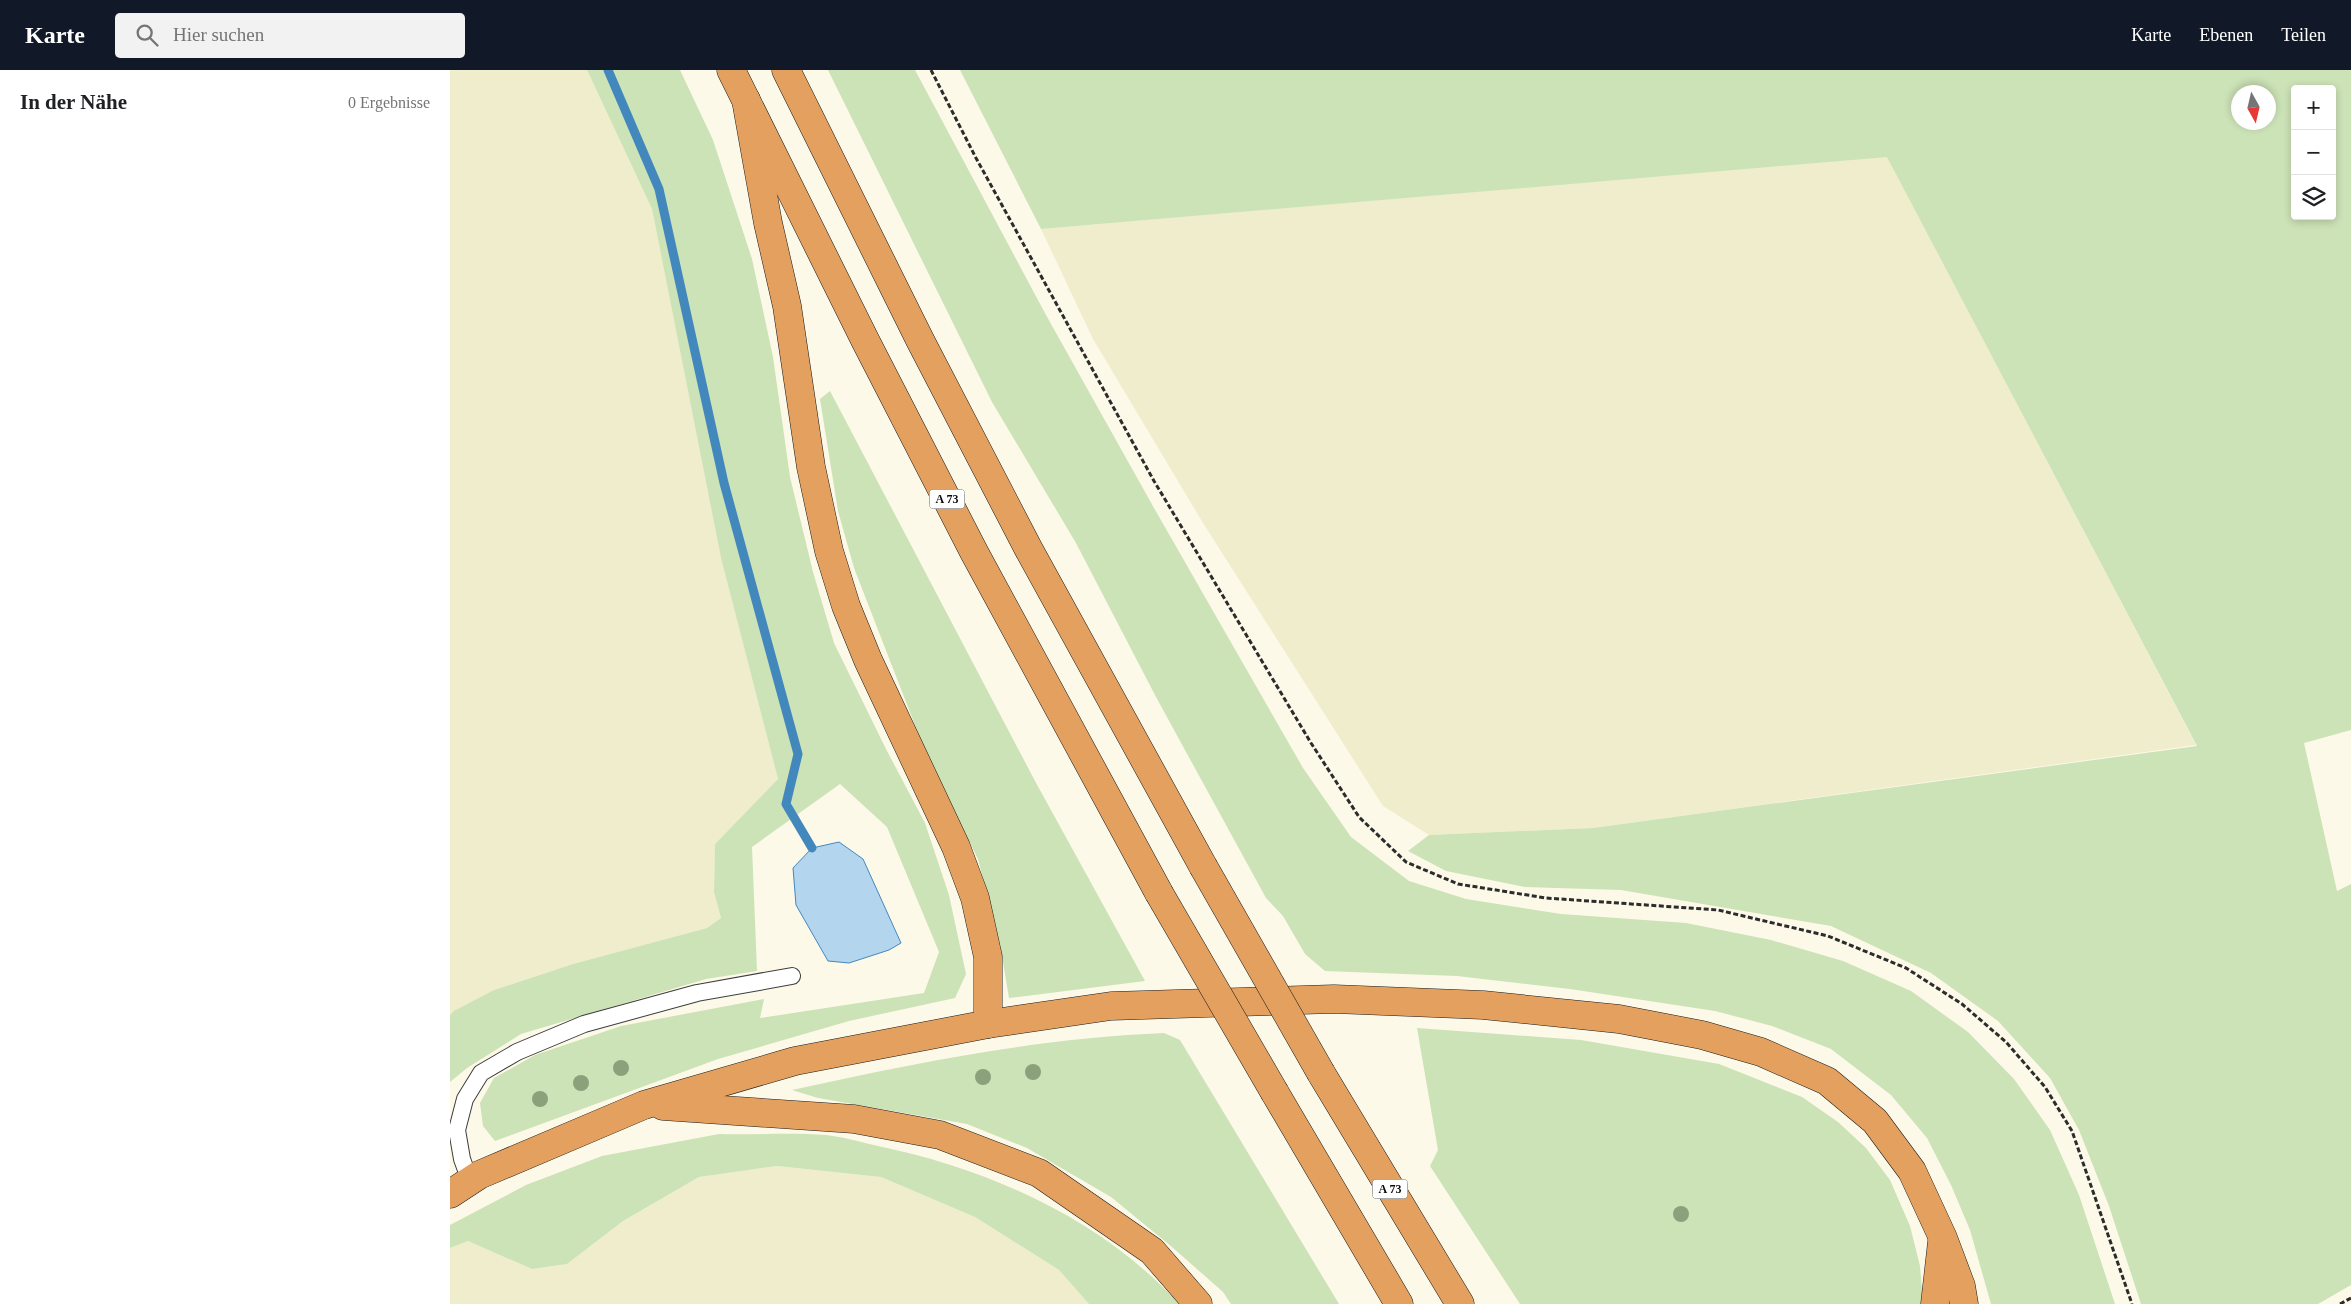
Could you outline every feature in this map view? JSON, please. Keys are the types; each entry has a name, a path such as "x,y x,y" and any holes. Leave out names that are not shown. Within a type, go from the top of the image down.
{"highway":[{"name":"A 73","path":"731,70 865,340 974,552 1160,892 1399,1304"},
{"name":"A 73","path":"786,70 920,340 1028,548 1203,866 1321,1073 1460,1304"},
{"path":"746,100 768,223 787,306 811,467 829,551 844,598 868,660 956,847 975,898 988,957 988,1024"},
{"path":"460,1187 644,1105 795,1061 988,1024 1111,1006 1334,999 1493,1006 1619,1019 1702,1034 1761,1052 1827,1081 1875,1121 1912,1171 1943,1238 1961,1286 1964,1304"},
{"path":"644,1105 854,1119 940,1135 1039,1173 1152,1250 1198,1304"},
{"path":"1935,1304 1943,1238"}],"lane":[{"path":"460,1187 462,1160 457,1130 465,1099 481,1073 517,1052 584,1024 698,993 792,976"}],"path":[{"path":"930,70 976,158 1154,481 1311,744 1360,817 1406,862 1458,884 1546,898 1718,910 1828,936 1906,968 1969,1010 2006,1042 2045,1087 2072,1131 2132,1304"},
{"path":"2340,1304 2351,1298"}],"shaded area":[{"path":"450,70 587,70 652,209 721,558 778,779 715,844 714,892 721,918 707,928 573,964 494,990 450,1015"},
{"path":"1887,156 2196,745 1593,828 1429,835 1383,806 1203,523 1093,339 1041,229"},
{"path":"777,1166 881,1177 975,1217 1059,1270 1089,1304 450,1304 450,1248 468,1241 532,1269 567,1264 623,1221 699,1177"}],"green space":[{"path":"587,70 680,70 713,140 752,259 773,357 790,477 813,572 834,643 925,823 949,895 966,974 955,998 849,1021 718,1059 495,1141 483,1126 480,1103 494,1078 535,1055 621,1026 764,999 760,1018 924,993 939,952 887,827 840,784 752,847 757,971 706,979 521,1034 467,1068 450,1082 450,1015 454,1011 494,990 573,964 707,928 721,918 714,892 715,844 778,779 721,558 652,209"},
{"path":"828,70 915,70 1046,315 1154,508 1303,768 1351,837 1409,881 1466,899 1561,914 1686,923 1771,940 1843,961 1911,991 1968,1032 2014,1079 2050,1130 2079,1195 2115,1304 1991,1304 1970,1230 1951,1185 1927,1138 1891,1095 1831,1049 1772,1026 1715,1011 1570,989 1457,976 1325,971 1305,954 1283,916 1266,898 1156,697 1076,543 992,402"},
{"path":"960,70 2351,70 2351,730 2304,743 2337,891 2351,884 2351,1285 2318,1304 2141,1304 2109,1206 2079,1130 2050,1078 1998,1021 1931,973 1831,926 1621,890 1525,887 1446,871 1408,851 1429,835 1593,828 2197,746 1887,157 1041,229"},
{"path":"830,391 1035,781 1145,981 1009,998 1000,944 978,859 927,756 854,568 838,511 820,399"},
{"path":"1417,1028 1581,1040 1719,1064 1802,1097 1838,1122 1866,1148 1890,1180 1910,1226 1920,1266 1923,1304 1520,1304 1430,1166 1438,1150"},
{"path":"1164,1033 1180,1040 1339,1304 1231,1304 1223,1292 1111,1197 1027,1148 967,1124 818,1098 792,1090 884,1070 977,1053 1070,1040"},
{"path":"719,1134 826,1135 920,1156 961,1168 1041,1202 1079,1223 1115,1247 1149,1274 1179,1304 1089,1304 1059,1270 975,1217 881,1177 777,1166 699,1177 623,1221 567,1264 532,1269 468,1241 450,1248 450,1225 526,1185 602,1156"}],"water":[{"path":"839,842 863,859 901,943 889,950 849,963 828,961 796,905 793,868 812,848"}],"waterway":[{"path":"608,70 659,189 724,483 798,754 786,804 812,848"}]}
